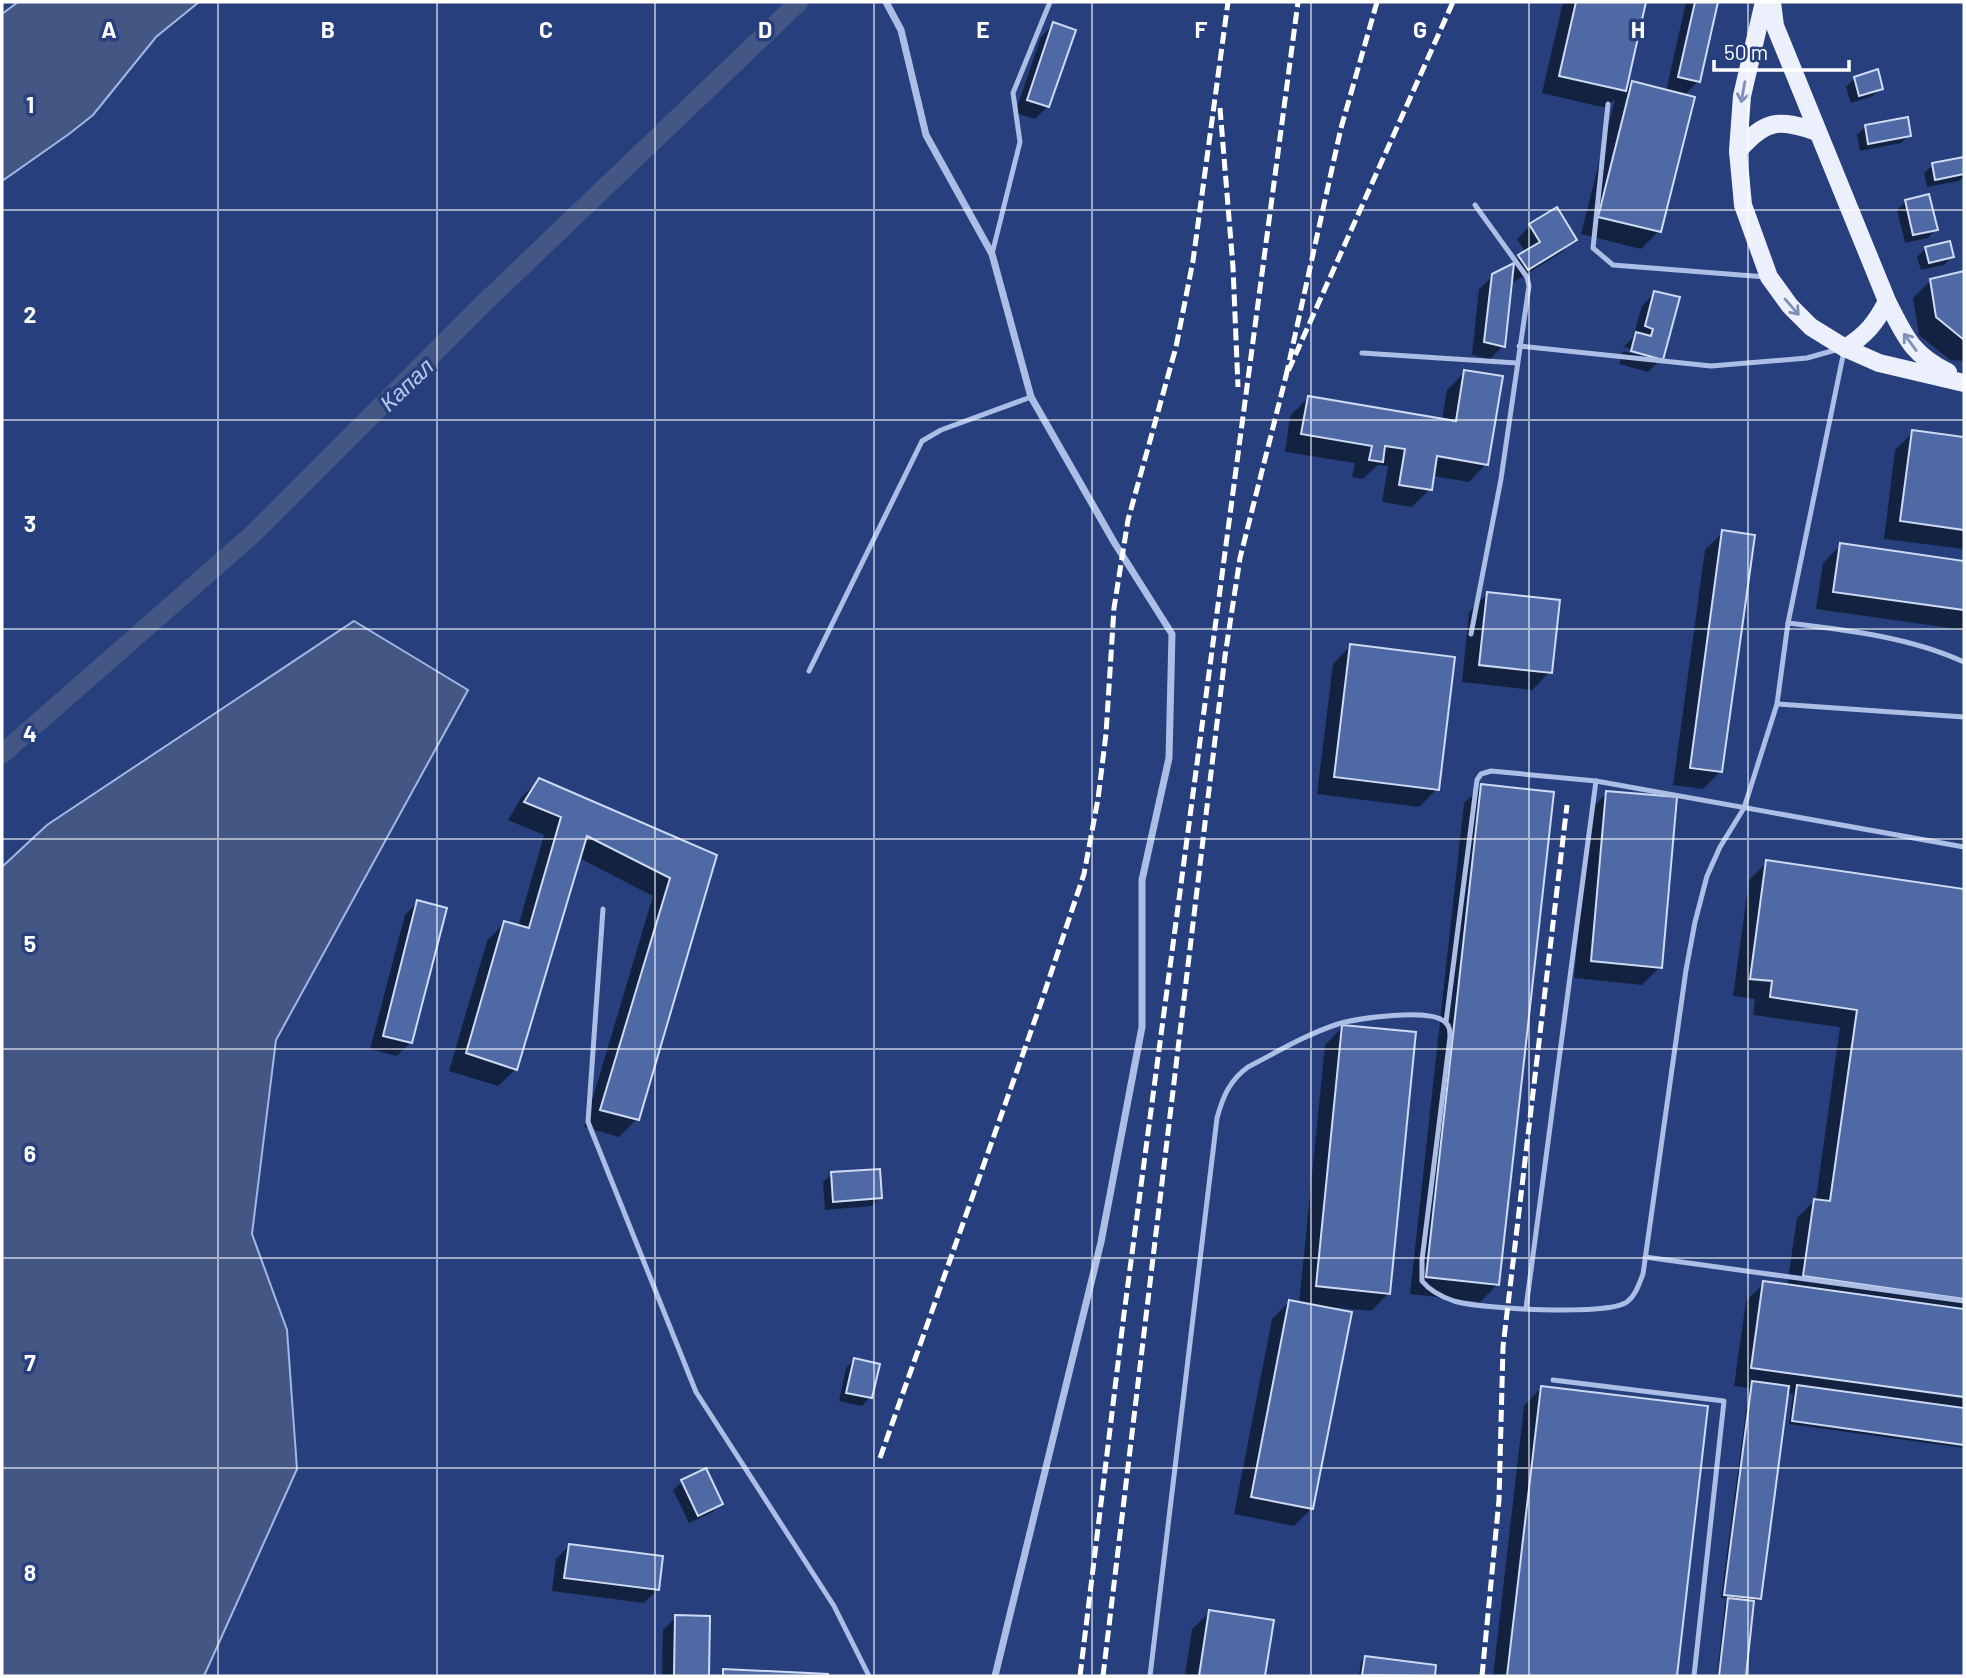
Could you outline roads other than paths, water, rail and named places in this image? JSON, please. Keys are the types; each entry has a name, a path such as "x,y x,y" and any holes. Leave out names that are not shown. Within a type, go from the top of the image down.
{"main road":[{"path":"1764,2 1742,96 1738,151 1743,205 1769,277 1790,306 1811,327 1845,348 1879,363 1964,381"},
{"path":"1772,2 1775,26 1887,301 1909,344 1930,364 1964,381"},
{"path":"1738,151 1754,132 1772,124 1798,125 1817,132"},
{"path":"1845,348 1864,337 1876,324 1887,301"}],"street":[{"path":"886,2 901,30 926,135 992,254 1031,397 1114,542 1172,634 1168,758 1142,880 1140,1041 1101,1242 995,1676"}],"lane":[{"path":"992,254 1020,142 1013,93 1050,2"},
{"path":"1608,104 1593,248 1612,265 1769,277"},
{"path":"1471,634 1501,479 1529,286 1527,277 1475,205"},
{"path":"1519,346 1711,366 1807,358 1845,348 1788,624 1777,704 1744,808 1720,847 1707,876 1695,922 1643,1274 1636,1291 1626,1303 1606,1309 1575,1311 1454,1301 1427,1287 1422,1281 1422,1261 1450,1037 1446,1022 1477,780 1481,774 1490,771 1596,781 1744,808 1964,847"},
{"path":"1362,353 1517,363"},
{"path":"809,671 922,441 941,430 1031,397"},
{"path":"1788,624 1879,636 1939,650 1964,662"},
{"path":"1777,704 1964,717"},
{"path":"1526,1308 1596,781"},
{"path":"603,909 588,1122 696,1392 834,1606 869,1676"},
{"path":"1150,1676 1217,1118 1223,1097 1236,1076 1248,1067 1339,1024 1401,1016 1427,1016 1446,1022"},
{"path":"1645,1257 1964,1301"},
{"path":"1553,1380 1724,1401 1694,1676"}],"water":[{"path":"18,2 199,2 156,37 93,115 2,181 2,14"},
{"path":"354,621 468,690 276,1040 252,1234 287,1330 297,1469 204,1676 2,1676 2,867 47,825"}],"waterway":[{"name":"Капал","path":"2,754 254,533 484,303 799,2"}],"railway":[{"path":"880,1458 1084,874 1098,799 1106,734 1114,608 1128,520 1176,347 1193,261 1228,2"},
{"path":"1080,1676 1124,1314 1298,2"},
{"path":"1377,2 1341,128 1286,376 1453,2"},
{"path":"1220,108 1233,267 1238,387"},
{"path":"1103,1676 1225,656 1240,558 1286,376"},
{"path":"1482,1676 1499,1500 1503,1347 1567,805"}]}
